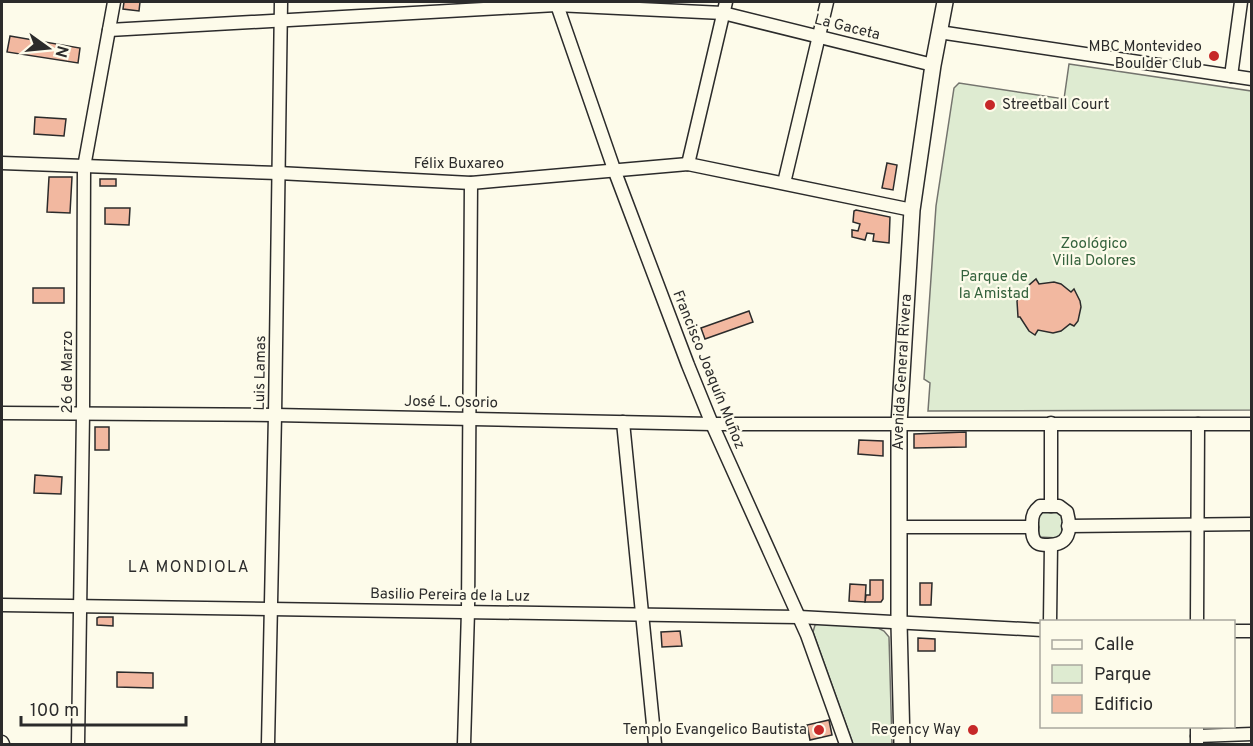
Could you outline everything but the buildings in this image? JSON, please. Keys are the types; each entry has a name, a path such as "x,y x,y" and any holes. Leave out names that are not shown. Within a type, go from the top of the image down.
{"main road":[{"name":"Avenida General Rivera","path":"902,744 898,527 899,424 912,210 933,65 945,2"}],"street":[{"name":"26 de Marzo","path":"78,744 84,166 114,2"},
{"name":"Luis Lamas","path":"268,744 281,2"},
{"path":"784,183 827,2"},
{"path":"1231,76 1241,2"},
{"name":"La Gaceta","path":"109,30 556,3 725,7 819,36 933,65"},
{"name":"Francisco Joaquín Muñoz","path":"556,3 615,172 712,424 799,617 846,744"},
{"path":"688,164 725,7"},
{"path":"939,32 1251,79"},
{"name":"Félix Buxareo","path":"2,163 471,183 688,164 912,210"},
{"path":"464,744 468,611 471,183"},
{"name":"José L. Osorio","path":"2,413 469,418 712,424 1251,424"},
{"path":"623,422 655,744"},
{"path":"1051,423 1051,506"},
{"path":"1197,620 1198,424"},
{"path":"1051,506 1059,506 1068,516 1068,530 1064,542 1051,545 1038,543 1032,527 1034,512 1040,507 1051,506"},
{"path":"1068,530 1251,524"},
{"path":"898,527 1032,527"},
{"path":"1050,620 1051,545"},
{"name":"Basilio Pereira de la Luz","path":"2,605 799,617 1040,630"},
{"path":"1235,631 1251,631"},
{"path":"1197,736 1251,734"}],"green space":[{"name":"Zoológico Villa Dolores","path":"1069,64 1251,91 1251,410 928,411 930,383 924,379 936,206 954,88 959,83 1064,99"},
{"path":"1041,512 1059,512 1063,516 1062,535 1059,538 1039,537 1038,515"},
{"path":"819,623 878,628 889,637 892,744 853,744 813,632 815,625"}],"place":[{"name":"MBC Montevideo Boulder Club","path":"1214,56"},
{"name":"Streetball Court","path":"990,105"},
{"name":"Templo Evangelico Bautista","path":"819,730"},
{"name":"Regency Way","path":"973,730"}],"district":[{"name":"LA MONDIOLA","path":"189,568"}],"park label":[{"name":"Parque de la Amistad","path":"994,286"}]}
